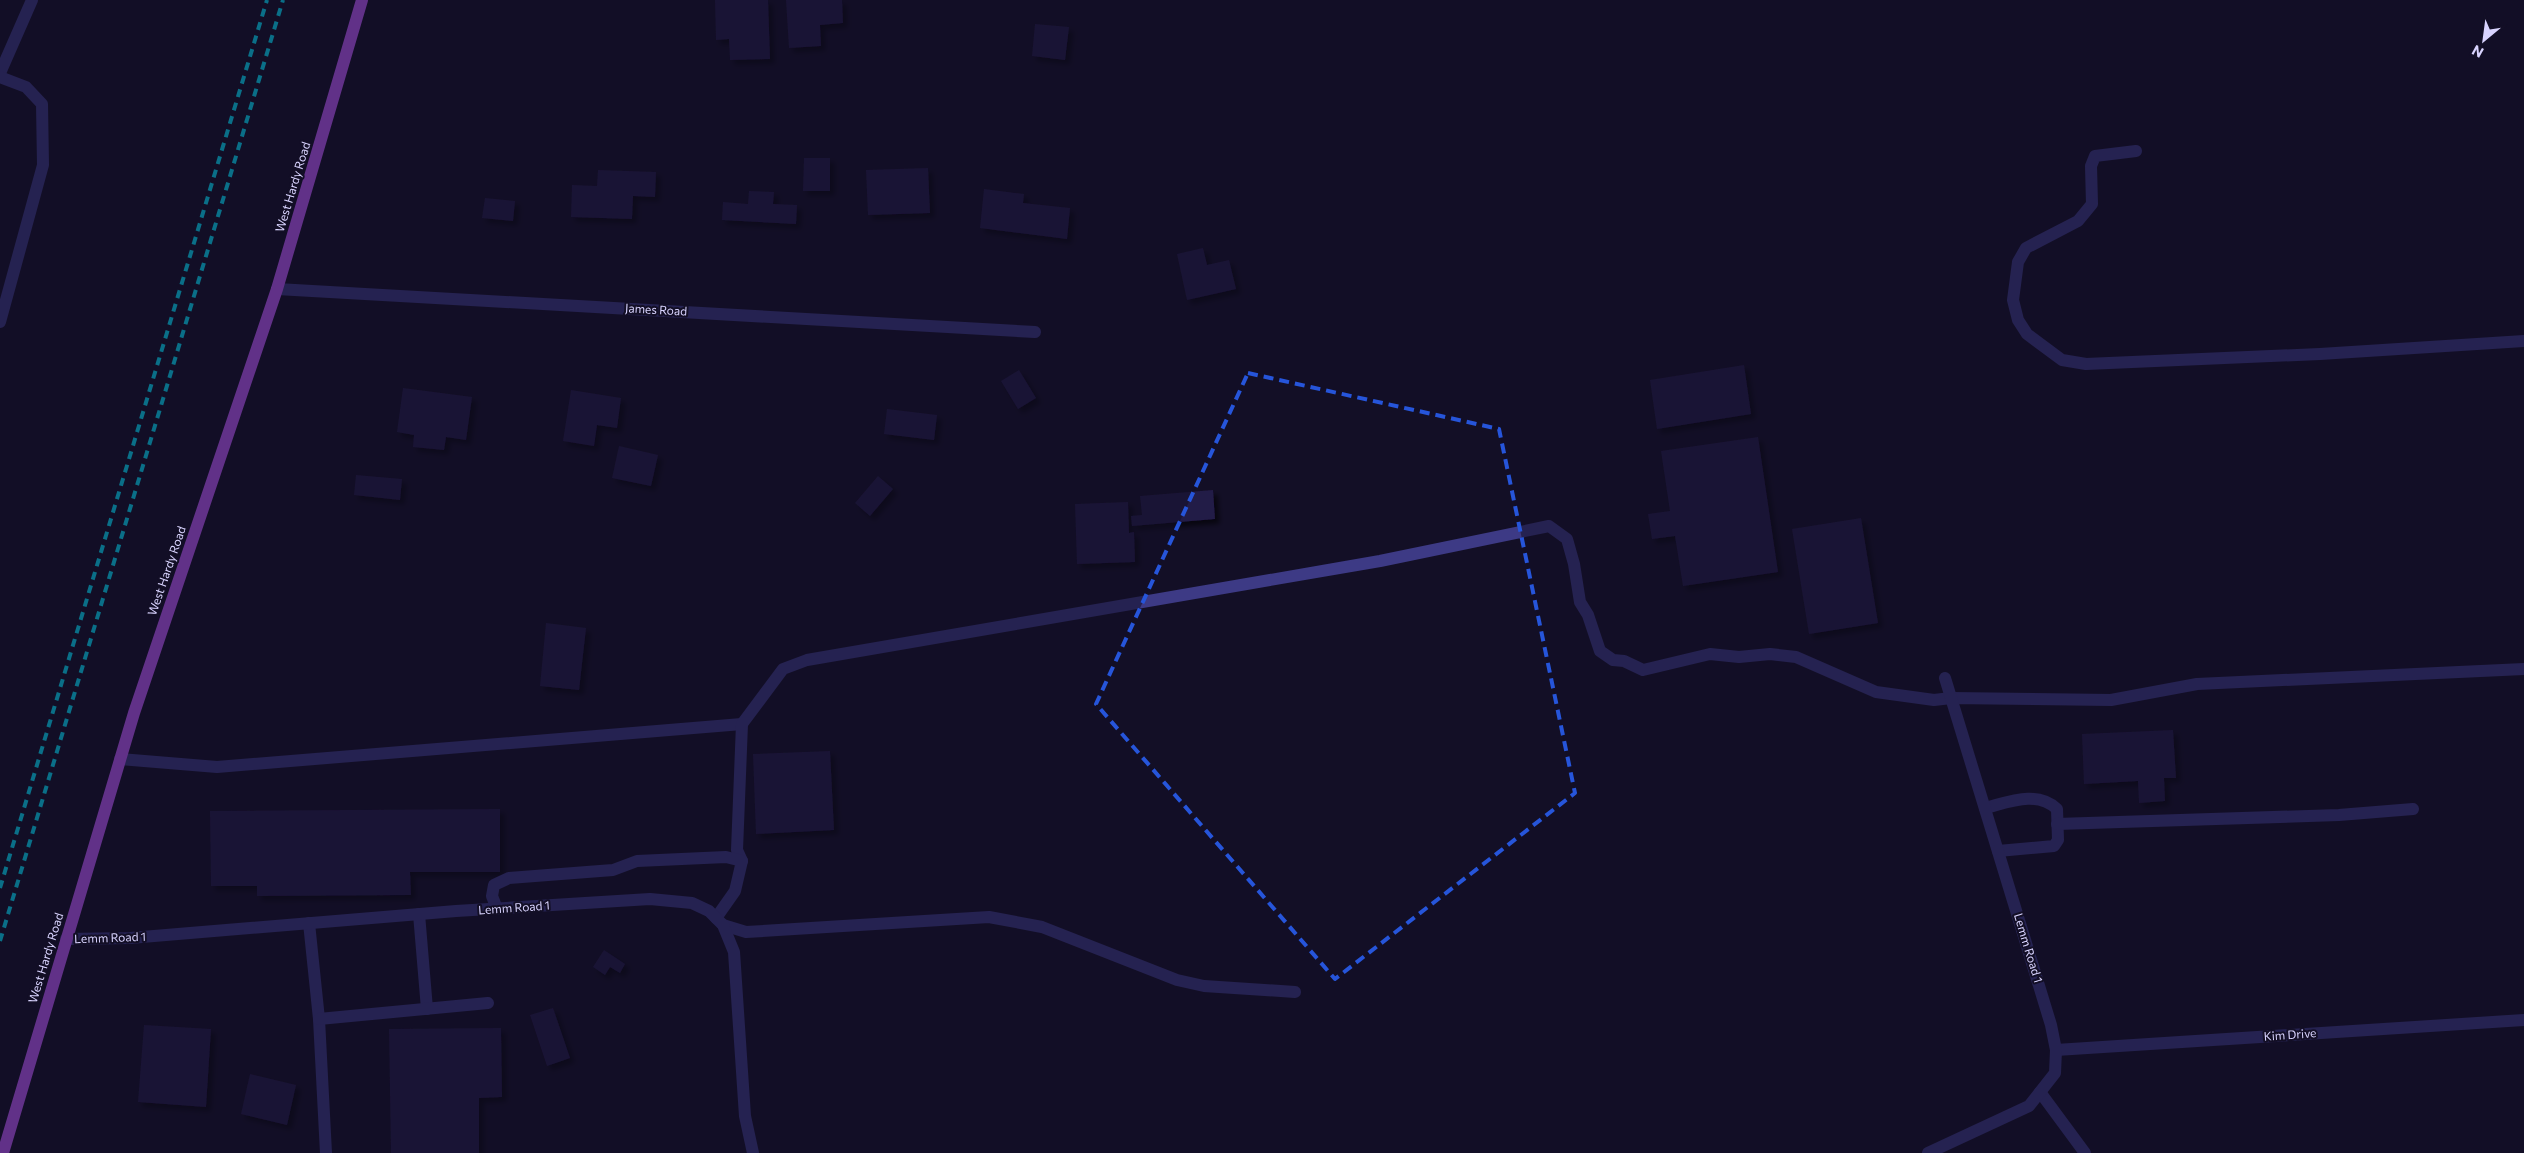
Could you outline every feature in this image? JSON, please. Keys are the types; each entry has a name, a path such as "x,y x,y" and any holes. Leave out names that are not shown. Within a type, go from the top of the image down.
{"main road":[{"name":"West Hardy Road","path":"3,1153 120,758 277,289 362,0"}],"street":[{"path":"0,73 32,0"},
{"path":"0,77 26,86 42,104 43,165 0,322"},
{"path":"2136,151 2095,156 2090,166 2092,204 2087,212 2078,221 2026,248 2018,262 2013,300 2018,320 2027,334 2062,360 2095,364 2320,354 2524,341"},
{"name":"James Road","path":"277,289 1035,332"},
{"path":"753,1153 745,1116 734,952 730,937 719,922 735,891 742,861 737,850 742,724 783,669 807,660 1370,563 1549,526 1567,539 1574,564 1580,602 1588,615 1600,651 1613,660 1624,661 1643,670 1710,654 1739,657 1770,654 1796,657 1876,692 1934,700 1951,698 2111,700 2197,684 2524,669"},
{"name":"Lemm Road 1","path":"1928,1153 2029,1106 2055,1073 2056,1050 2051,1024 1945,678"},
{"path":"120,758 217,767 742,724"},
{"path":"1984,808 2031,798 2049,802 2056,809 2058,840 2054,846 1998,851"},
{"path":"2058,824 2339,815 2413,810"},
{"path":"497,908 492,896 494,885 509,878 613,870 637,862 726,857 742,861"},
{"name":"Lemm Road 1","path":"66,939 130,938 497,908 650,899 692,903 709,911 719,922 746,932 989,917 1042,926 1186,982 1226,988 1295,992"},
{"path":"419,914 427,1009"},
{"path":"308,923 319,1019 326,1153"},
{"path":"319,1019 488,1003"},
{"name":"Kim Drive","path":"2056,1050 2524,1020"},
{"path":"2040,1092 2085,1153"}],"highlighted area":[{"path":"1248,373 1499,429 1575,793 1335,979 1096,704"}],"building":[{"path":"715,0 768,0 770,59 730,60 729,39 716,40"},
{"path":"786,0 842,0 843,23 820,25 821,46 789,48"},
{"path":"1035,24 1069,27 1065,60 1032,56"},
{"path":"804,158 830,158 830,191 803,191"},
{"path":"928,168 930,213 868,215 866,170"},
{"path":"598,170 656,172 655,197 633,196 632,219 571,217 572,185 597,186"},
{"path":"984,189 1024,194 1023,203 1070,208 1067,239 980,228"},
{"path":"749,191 774,192 773,204 797,205 796,224 722,220 723,202 748,204"},
{"path":"485,198 515,201 513,221 482,218"},
{"path":"1203,248 1207,265 1229,260 1236,289 1187,300 1177,254"},
{"path":"1744,365 1751,414 1657,429 1650,380"},
{"path":"1019,370 1036,398 1018,409 1001,381"},
{"path":"403,388 472,397 466,440 446,437 444,450 413,447 414,435 397,432"},
{"path":"571,390 621,398 617,428 597,425 594,446 563,441"},
{"path":"887,409 937,415 934,440 884,434"},
{"path":"1758,437 1778,572 1683,586 1675,536 1652,539 1648,514 1670,511 1661,451"},
{"path":"619,446 658,455 651,486 612,478"},
{"path":"356,475 402,479 400,500 354,495"},
{"path":"878,476 893,489 870,516 855,503"},
{"path":"1213,490 1215,519 1132,526 1131,516 1142,515 1140,496"},
{"path":"1128,502 1129,533 1134,532 1135,562 1077,564 1075,504"},
{"path":"1861,518 1878,623 1809,634 1792,529"},
{"path":"546,623 586,628 579,690 540,686"},
{"path":"2173,730 2176,778 2164,778 2165,801 2139,803 2138,781 2084,784 2082,734"},
{"path":"830,751 834,830 756,834 753,754"},
{"path":"500,809 500,872 410,872 411,895 257,896 257,886 211,886 210,811"},
{"path":"604,950 625,964 620,973 610,967 605,975 593,967"},
{"path":"553,1008 570,1058 547,1066 530,1015"},
{"path":"144,1025 211,1029 206,1107 138,1102"},
{"path":"501,1028 502,1097 479,1098 479,1153 391,1153 389,1029"},
{"path":"250,1074 296,1085 287,1125 241,1114"}],"railway":[{"path":"0,888 267,0"},
{"path":"0,941 283,0"}]}
